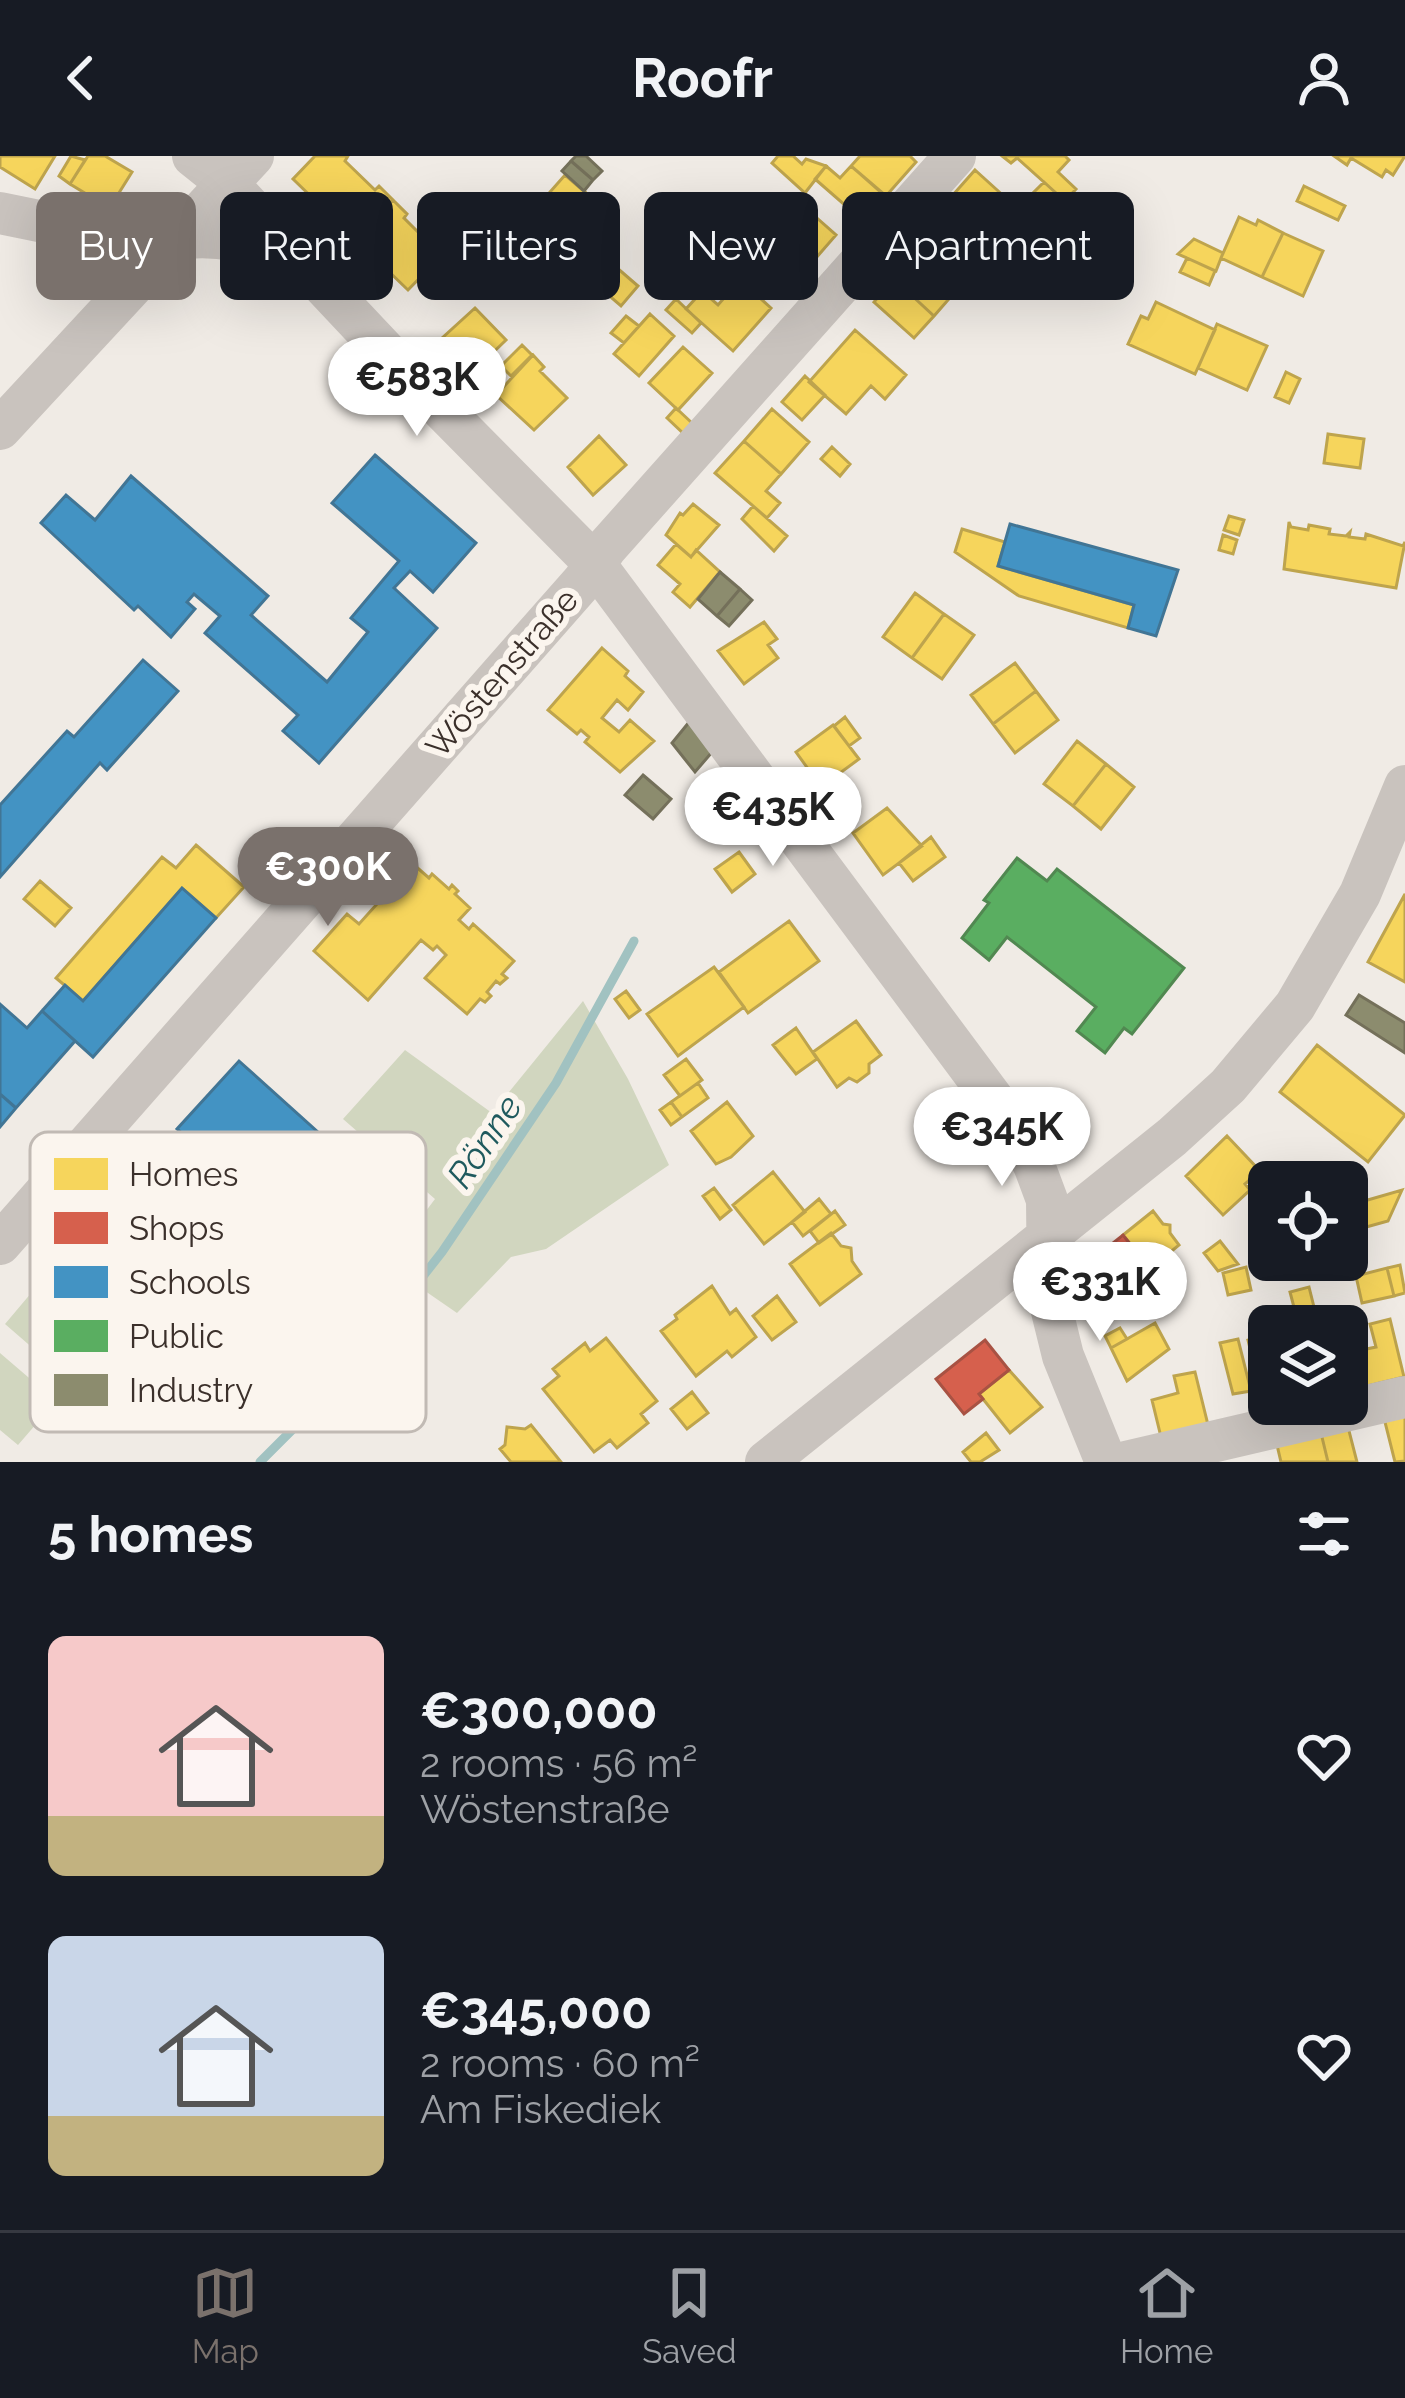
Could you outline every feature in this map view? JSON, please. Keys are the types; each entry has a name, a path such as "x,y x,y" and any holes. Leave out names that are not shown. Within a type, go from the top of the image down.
{"street":[{"path":"193,156 240,170 196,216"},
{"name":"Wöstenstraße","path":"98,1132 955,156"},
{"path":"0,213 36,220"},
{"path":"0,429 118,300"},
{"path":"338,300 596,565 1013,1126 1047,1200 1048,1295 1058,1336 1106,1462"},
{"path":"766,1462 1172,1137 1228,1086 1295,1006 1360,894 1405,786"},
{"name":"Wöstenstraße","path":"0,1244 30,1210"},
{"path":"1126,1462 1405,1397"}],"green space":[{"path":"583,1001 628,1079 669,1165 546,1249 511,1257 457,1313 426,1292 426,1211 435,1199 426,1191 426,1132 358,1132 343,1119 405,1050 492,1113"},
{"path":"30,1294 30,1346 5,1324"},
{"path":"0,1353 30,1379 30,1431 18,1445 0,1430"}],"building: Homes":[{"path":"0,156 55,156 35,189 0,167"},
{"path":"71,156 85,160 70,184 59,176"},
{"path":"88,156 105,156 132,172 120,192 83,192 70,184"},
{"path":"315,156 348,156 345,161 375,190 379,186 385,192 306,192 293,179"},
{"path":"778,156 793,156 802,164 806,159 826,166 804,192 772,163"},
{"path":"860,156 910,156 916,162 890,192 881,192 851,166"},
{"path":"1002,156 1065,156 1069,160 1058,172 1076,189 1055,192 1017,158 1011,163"},
{"path":"1334,156 1405,156 1393,175 1386,170 1382,177 1351,158 1347,165"},
{"path":"826,166 840,178 851,166 880,192 842,192 842,203 815,179"},
{"path":"975,170 999,192 956,192"},
{"path":"565,175 585,192 550,192"},
{"path":"1044,182 1055,192 1034,192"},
{"path":"1304,186 1345,206 1338,220 1297,201"},
{"path":"393,200 417,231 417,281 408,290 393,276"},
{"path":"1239,217 1256,225 1258,220 1283,233 1262,277 1221,258"},
{"path":"818,219 836,235 818,256"},
{"path":"1283,233 1323,251 1303,296 1262,277"},
{"path":"1194,239 1223,253 1216,271 1178,254"},
{"path":"1187,258 1215,271 1209,285 1180,272"},
{"path":"620,270 638,286 621,306 614,300 620,300"},
{"path":"677,300 701,323 692,333 666,310"},
{"path":"694,300 712,300 718,305 722,300 762,300 771,308 733,351 686,309"},
{"path":"917,300 948,300 934,316"},
{"path":"917,300 934,316 914,338 874,302"},
{"path":"1156,302 1215,330 1195,374 1128,344 1141,316 1148,319"},
{"path":"475,308 506,340 474,371 441,339"},
{"path":"650,314 674,336 639,376 614,354"},
{"path":"626,316 639,326 624,343 611,333"},
{"path":"1217,324 1267,346 1247,390 1198,368"},
{"path":"855,330 906,375 885,399 871,386 846,414 809,382"},
{"path":"522,345 532,355 511,376 501,366"},
{"path":"683,347 712,373 678,410 649,383"},
{"path":"533,355 544,367 540,371 567,398 534,430 496,395"},
{"path":"1286,372 1300,379 1289,403 1275,397"},
{"path":"805,376 825,395 802,420 782,402"},
{"path":"676,408 692,423 683,433 667,418"},
{"path":"772,409 809,442 781,474 744,441"},
{"path":"1328,434 1364,439 1360,468 1324,463"},
{"path":"599,436 626,465 593,495 568,467"},
{"path":"744,441 781,474 766,491 780,503 767,518 715,473"},
{"path":"832,447 850,464 840,476 821,459"},
{"path":"693,504 719,525 691,557 666,535 680,513"},
{"path":"753,506 787,536 774,551 742,519"},
{"path":"1229,516 1244,520 1239,535 1224,530"},
{"path":"1289,522 1291,527 1308,530 1309,525 1330,529 1329,534 1346,536 1350,532 1349,537 1365,539 1366,534 1403,546 1405,542 1396,588 1284,569"},
{"path":"962,529 1005,542 998,566 1134,605 1128,628 1019,596 955,552"},
{"path":"1223,535 1237,540 1233,554 1219,550"},
{"path":"676,544 691,557 696,550 720,572 690,607 673,592 680,584 658,565"},
{"path":"915,593 944,614 912,658 883,637"},
{"path":"944,614 974,635 942,679 912,658"},
{"path":"764,622 777,639 768,645 778,658 744,684 718,651"},
{"path":"602,648 643,692 628,710 617,700 602,718 619,732 630,720 654,741 620,772 585,742 589,737 581,730 577,734 548,710"},
{"path":"1015,663 1036,691 993,724 971,695"},
{"path":"1036,691 1058,720 1015,753 993,724"},
{"path":"845,717 860,738 849,746 834,726"},
{"path":"833,725 859,759 821,787 796,752"},
{"path":"1077,741 1106,764 1073,806 1044,784"},
{"path":"1106,764 1134,787 1101,829 1073,806"},
{"path":"887,808 922,846 883,875 853,833"},
{"path":"931,837 945,857 913,881 899,863"},
{"path":"196,845 244,887 216,918 182,888 83,1001 56,978 162,857 176,868"},
{"path":"739,852 755,874 732,892 715,869"},
{"path":"413,864 449,889 452,885 470,908 459,920 469,929 473,924 514,961 502,974 507,978 500,984 496,981 487,992 491,996 485,1002 480,999 467,1014 425,978 446,955 437,946 433,950 421,940 368,1000 314,951 347,914 359,924"},
{"path":"40,881 71,908 55,926 24,899"},
{"path":"1405,894 1405,982 1368,962"},
{"path":"789,921 819,961 748,1013 719,972"},
{"path":"714,967 744,1007 678,1056 647,1014"},
{"path":"626,991 640,1010 629,1018 615,999"},
{"path":"856,1021 881,1055 857,1082 849,1078 837,1087 813,1052"},
{"path":"796,1028 817,1059 796,1074 773,1045"},
{"path":"1317,1045 1405,1115 1368,1162 1280,1092"},
{"path":"686,1059 702,1080 680,1096 664,1075"},
{"path":"698,1083 708,1098 682,1117 671,1102"},
{"path":"671,1102 682,1117 671,1125 660,1110"},
{"path":"727,1102 753,1136 716,1164 691,1131"},
{"path":"1227,1136 1251,1161 1245,1184 1248,1192 1223,1215 1186,1176"},
{"path":"773,1172 805,1212 764,1244 733,1205"},
{"path":"714,1188 731,1210 720,1219 703,1196"},
{"path":"1402,1190 1388,1221 1368,1227 1368,1200"},
{"path":"819,1199 831,1214 803,1236 792,1222"},
{"path":"835,1211 845,1225 819,1243 810,1231"},
{"path":"1153,1211 1163,1224 1170,1225 1179,1245 1150,1269 1123,1235"},
{"path":"831,1233 841,1246 851,1248 852,1261 861,1274 820,1305 790,1264"},
{"path":"1220,1241 1238,1264 1218,1271 1204,1253"},
{"path":"1400,1265 1405,1293 1394,1296 1387,1268"},
{"path":"1246,1267 1251,1290 1228,1295 1223,1273"},
{"path":"1387,1268 1394,1296 1362,1303 1357,1281 1368,1281 1368,1273"},
{"path":"1162,1284 1171,1298 1146,1313 1138,1297"},
{"path":"712,1286 730,1314 736,1309 756,1337 732,1357 727,1351 696,1376 661,1331"},
{"path":"1309,1287 1314,1305 1293,1305 1290,1292"},
{"path":"777,1296 796,1322 772,1340 753,1316"},
{"path":"1390,1319 1404,1377 1368,1386 1368,1349 1376,1347 1370,1324"},
{"path":"1155,1323 1169,1349 1127,1381 1111,1348"},
{"path":"1120,1328 1127,1339 1111,1348 1105,1336"},
{"path":"606,1338 657,1401 641,1414 648,1423 617,1448 610,1440 594,1452 543,1389 559,1376 553,1369 585,1343 590,1351"},
{"path":"1238,1339 1248,1392 1233,1394 1220,1343"},
{"path":"1009,1370 1042,1407 1010,1433 979,1394"},
{"path":"1195,1372 1208,1425 1161,1437 1152,1400 1178,1393 1174,1376"},
{"path":"692,1392 708,1413 687,1429 671,1409"},
{"path":"1405,1413 1405,1461 1395,1462 1384,1418"},
{"path":"531,1425 561,1462 511,1462 500,1449 507,1427"},
{"path":"1348,1427 1357,1462 1328,1462 1321,1433"},
{"path":"986,1433 999,1450 971,1462 963,1452"},
{"path":"1321,1433 1328,1462 1281,1462 1277,1445"}],"building: Shops":[{"path":"1123,1235 1150,1269 1112,1302 1084,1266"},
{"path":"985,1340 1009,1370 979,1394 983,1399 964,1414 936,1379"}],"building: Schools":[{"path":"375,455 476,543 433,592 410,571 394,588 437,628 319,763 283,731 298,715 205,633 220,616 194,594 187,602 195,609 171,637 138,606 134,610 41,523 66,495 95,520 131,476 268,596 251,615 327,682 368,632 351,618 399,561 332,503"},
{"path":"1010,524 1178,570 1156,636 1128,628 1134,605 998,566"},
{"path":"143,660 178,691 107,770 100,763 0,877 0,805 67,731 74,737"},
{"path":"182,888 216,918 93,1057 42,1011 65,985 83,1001"},
{"path":"0,1004 27,1028 42,1011 75,1041 16,1108 0,1094"},
{"path":"239,1061 318,1132 180,1132 177,1129"},
{"path":"0,1094 16,1108 0,1127"}],"building: Public":[{"path":"1017,858 1047,881 1057,869 1184,968 1132,1034 1124,1028 1105,1053 1077,1031 1096,1007 1007,937 989,960 962,938"}],"building: Industry":[{"path":"586,156 602,171 593,180 571,161"},
{"path":"571,161 593,180 584,191 562,171"},
{"path":"720,572 740,589 717,616 698,599"},
{"path":"740,589 752,600 729,626 717,616"},
{"path":"690,721 713,751 695,772 672,743"},
{"path":"643,775 671,799 653,819 625,795"},
{"path":"1359,995 1405,1023 1405,1053 1346,1015"}],"waterway":[{"name":"Rönne","path":"426,1272 556,1083 634,941"},
{"name":"Rönne","path":"260,1462 290,1432"}]}
